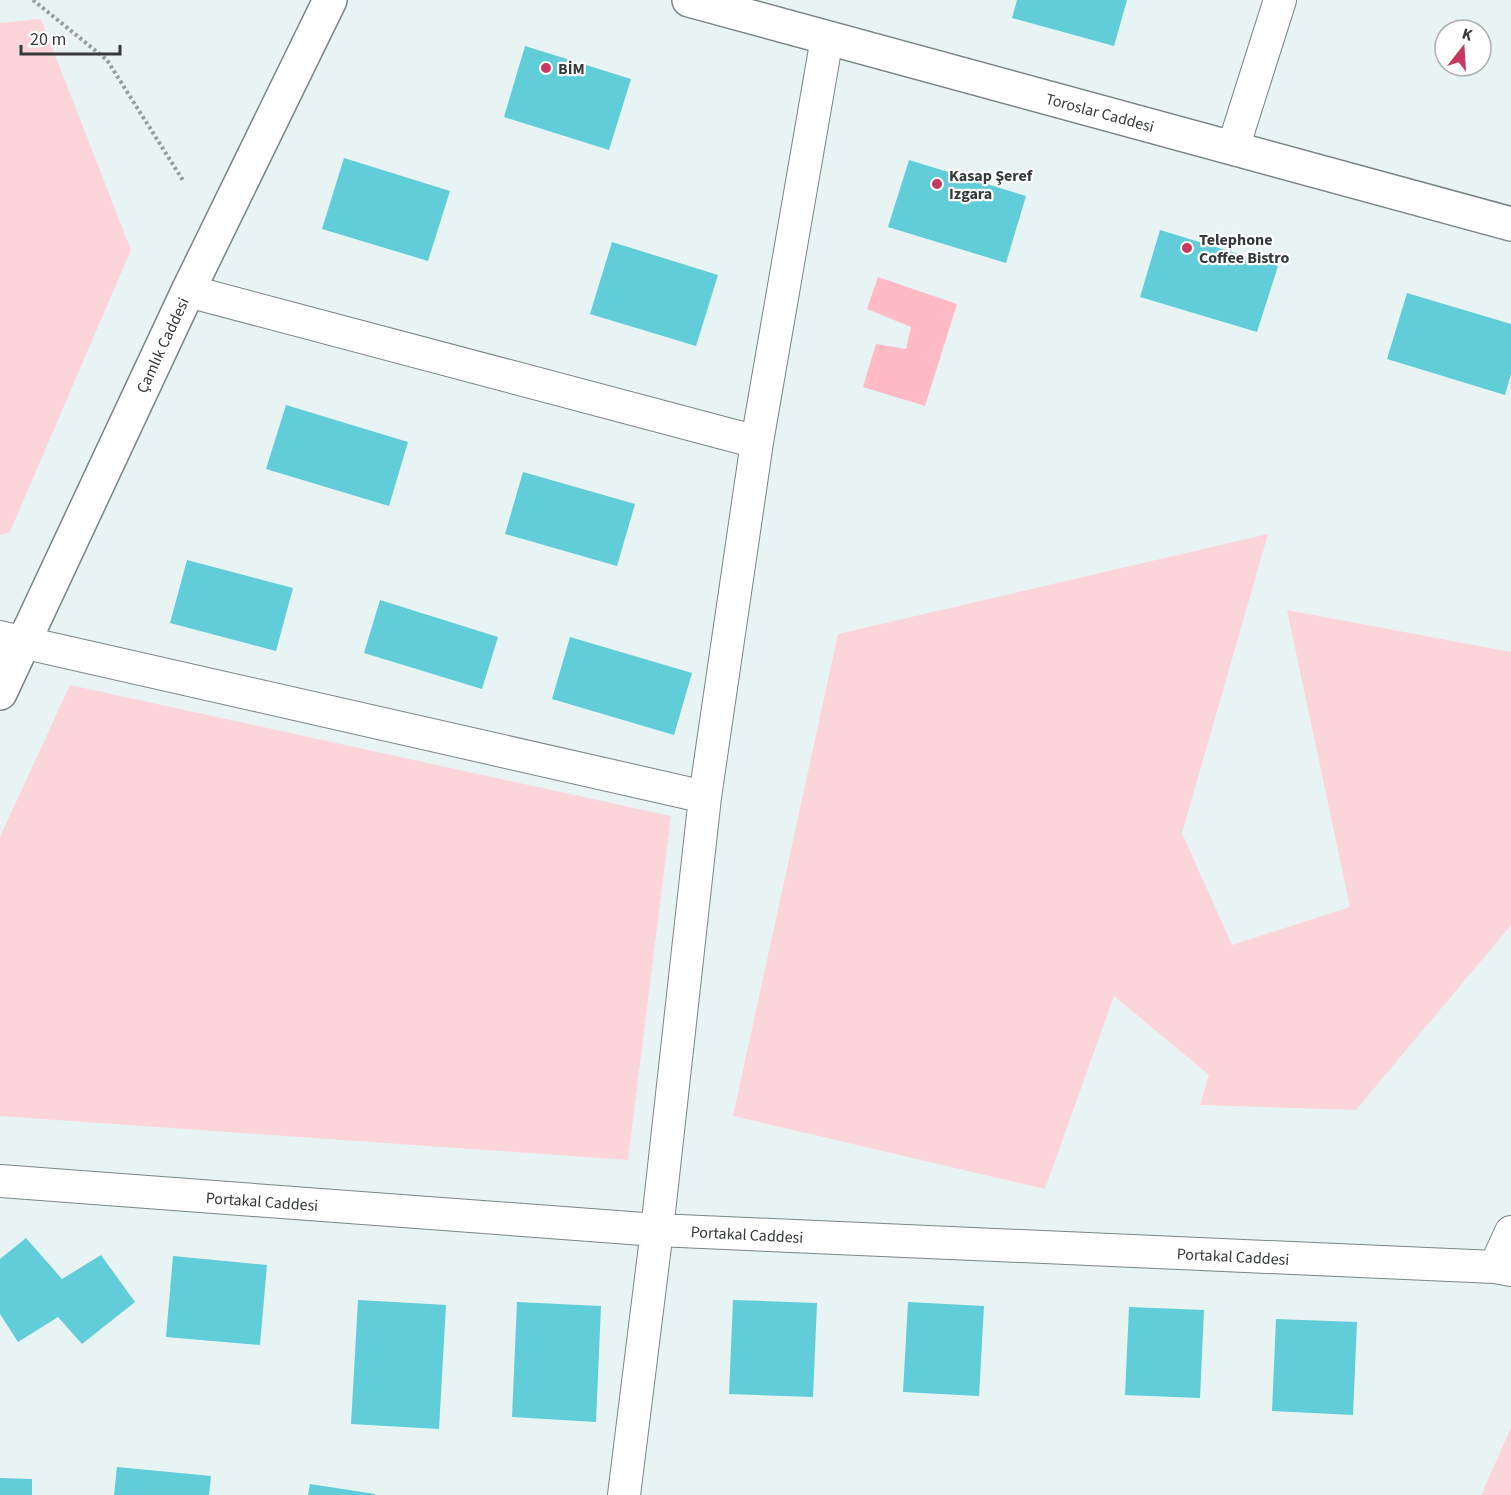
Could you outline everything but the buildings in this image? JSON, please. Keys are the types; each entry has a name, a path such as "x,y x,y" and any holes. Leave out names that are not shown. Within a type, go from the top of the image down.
{"street":[{"name":"Çamlık Caddesi","path":"0,693 12,639 188,291 330,0"},
{"name":"Toroslar Caddesi","path":"689,0 1511,224"},
{"path":"1233,148 1280,0"},
{"path":"624,1495 657,1230 705,797 757,442 827,38"},
{"path":"188,291 757,442"},
{"path":"12,639 705,797"},
{"name":"Portakal Caddesi","path":"0,1181 657,1230 1503,1269"},
{"path":"1503,1269 1511,1232"}],"path":[{"path":"33,0 108,60 184,182"}],"shaded area":[{"path":"41,19 131,250 10,532 0,535 0,23"},
{"path":"878,277 957,304 925,406 863,387 876,344 906,349 911,327 867,309"},
{"path":"1268,534 1182,833 1232,945 1350,907 1287,610 1511,652 1511,925 1356,1110 1200,1105 1209,1075 1114,996 1045,1189 733,1116 838,634"},
{"path":"70,685 671,816 628,1160 0,1116 0,837"},
{"path":"1511,1428 1511,1495 1481,1495"}],"place":[{"name":"BİM","path":"546,68"},
{"name":"Kasap Şeref Izgara","path":"937,184"},
{"name":"Telephone Coffee Bistro","path":"1187,248"}]}
